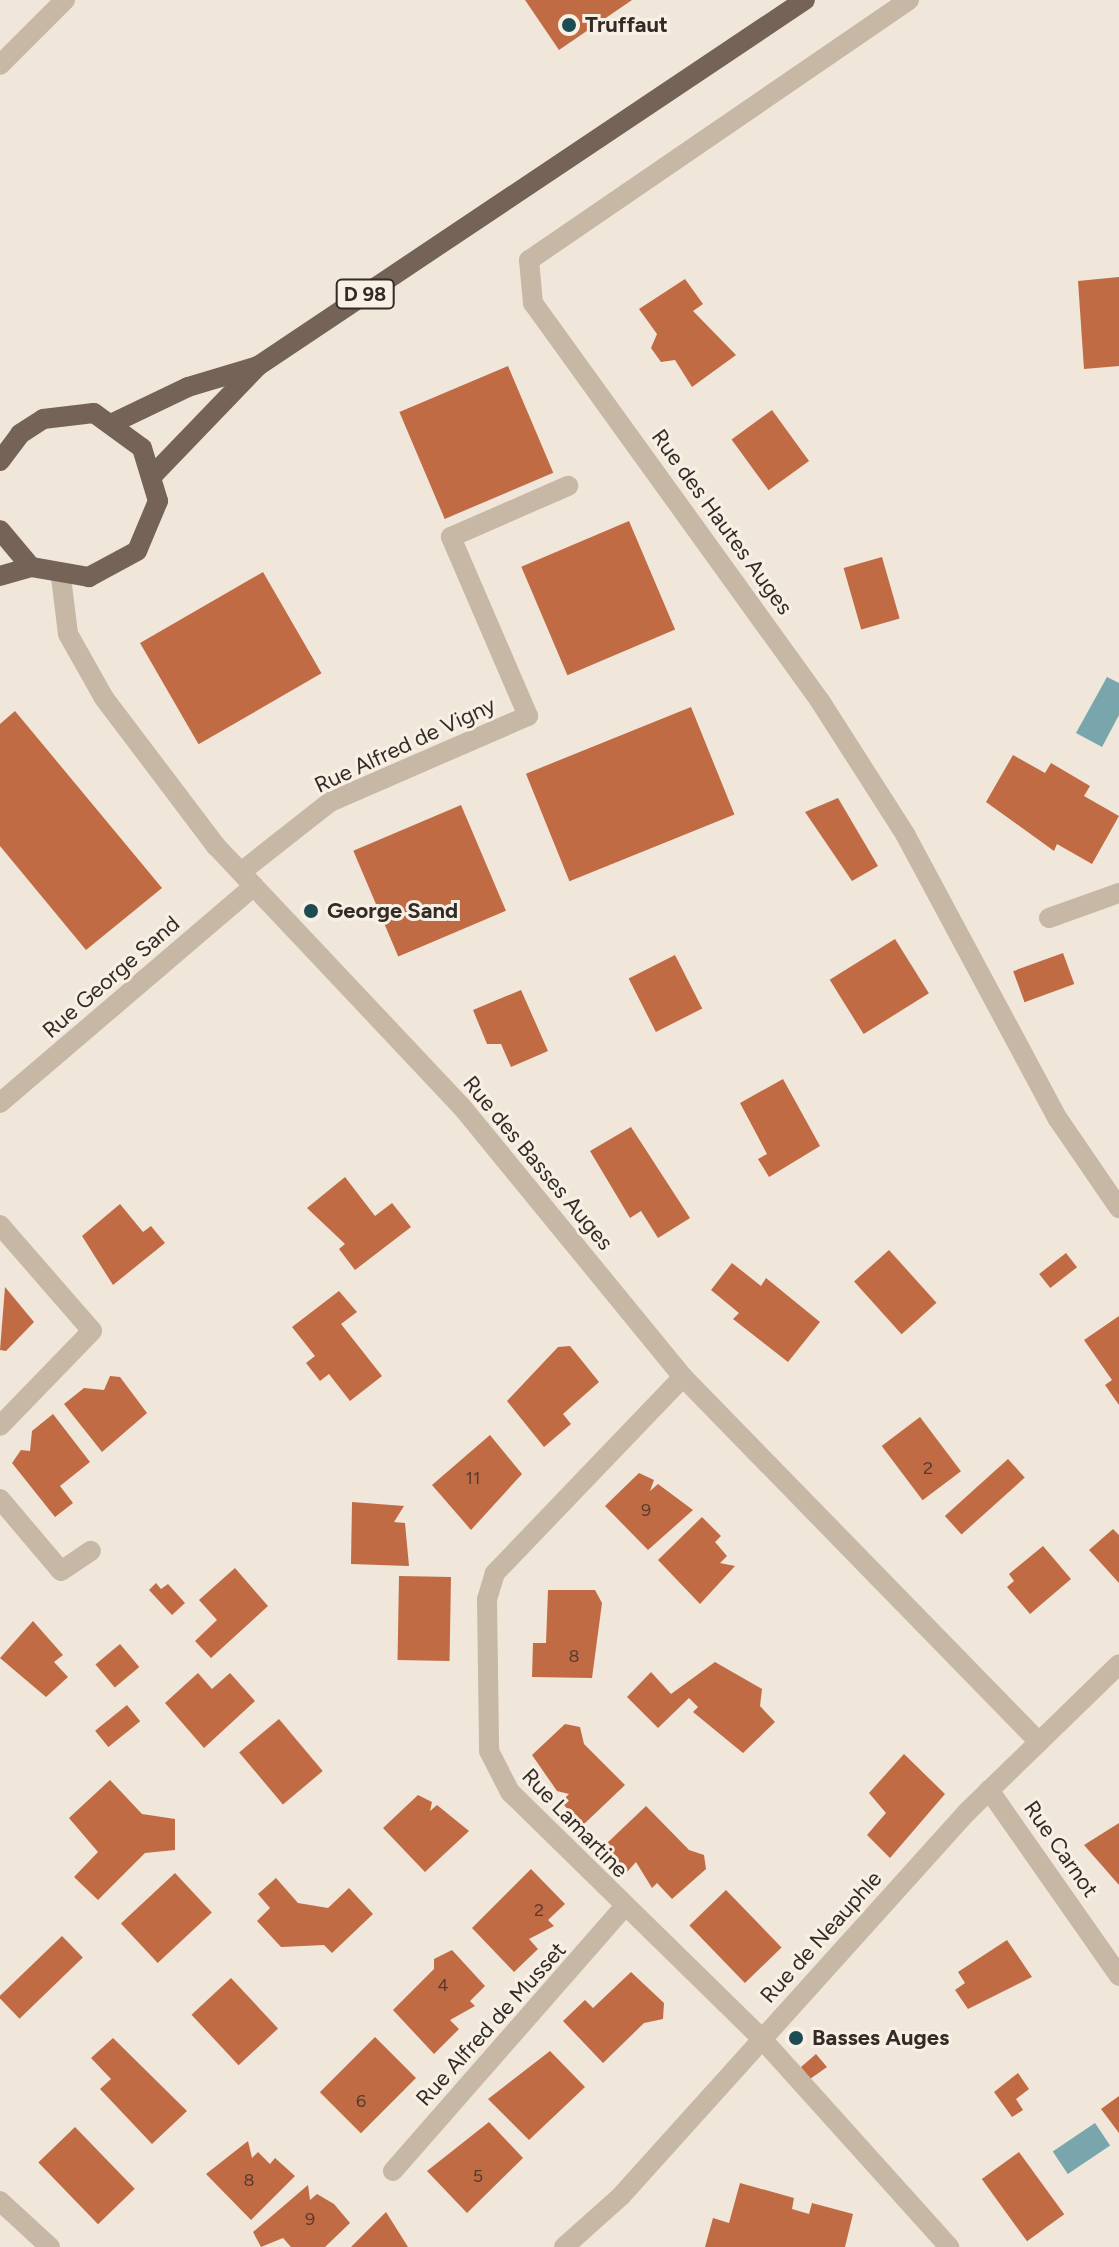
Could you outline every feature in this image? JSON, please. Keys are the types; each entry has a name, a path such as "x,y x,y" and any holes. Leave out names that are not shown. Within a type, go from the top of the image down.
{"main road":[{"name":"D 98","path":"155,473 258,366 805,0"},
{"name":"D 98","path":"115,422 188,387 258,366"},
{"path":"0,530 31,567 61,577 115,568 137,551 158,501 155,473 142,448 115,422 94,413 43,419 1,457"},
{"path":"0,576 31,567"}],"street":[{"path":"0,65 65,0"},
{"name":"Rue des Hautes Auges","path":"909,0 529,260 533,303 828,714 905,834 1058,1119 1119,1208"},
{"name":"Rue Alfred de Vigny","path":"247,879 330,802 528,716 451,537 568,486"},
{"name":"Rue des Basses Auges","path":"61,577 68,634 104,698 247,879 462,1107 683,1377 1039,1742"},
{"name":"Rue George Sand","path":"0,1103 247,879"},
{"path":"1049,918 1119,893"},
{"path":"0,1225 92,1331 0,1426"},
{"name":"Rue Lamartine","path":"683,1377 513,1549 487,1599 489,1751 496,1773 624,1907 762,2039 949,2247"},
{"path":"0,1499 61,1571 91,1551"},
{"name":"Rue de Neauphle","path":"564,2247 621,2196 989,1790 1119,1664"},
{"name":"Rue Carnot","path":"989,1790 1119,1976"},
{"name":"Rue Alfred de Musset","path":"393,2171 624,1907"},
{"path":"0,2201 50,2247"}],"water":[{"path":"1107,677 1119,683 1119,715 1102,747 1076,733"},
{"path":"1095,2123 1110,2145 1068,2174 1053,2152"}],"building":[{"name":"Truffaut","path":"525,0 632,0 559,50"},
{"path":"1119,277 1119,366 1084,369 1078,281"},
{"path":"685,279 703,304 693,311 736,355 692,387 675,360 661,362 651,348 657,334 639,309"},
{"path":"508,366 553,473 445,519 399,412"},
{"path":"772,410 809,461 769,490 732,439"},
{"path":"629,521 675,630 567,675 521,567"},
{"path":"882,557 900,619 861,630 844,568"},
{"path":"263,572 322,673 199,744 140,643"},
{"path":"691,707 734,815 569,881 526,774"},
{"path":"15,711 162,888 86,950 0,846 0,724"},
{"path":"1013,755 1045,773 1051,763 1090,786 1084,796 1119,816 1092,864 1057,844 1054,851 986,802"},
{"path":"838,798 878,866 852,881 805,812"},
{"path":"461,805 506,911 398,957 353,851"},
{"path":"895,939 929,993 864,1034 830,980"},
{"path":"1063,953 1074,984 1024,1002 1013,971"},
{"path":"675,955 702,1008 656,1032 629,979"},
{"path":"521,990 548,1051 511,1067 501,1044 487,1044 473,1010"},
{"path":"783,1079 820,1146 769,1177 758,1159 767,1154 740,1103"},
{"path":"631,1127 690,1218 658,1238 641,1211 630,1218 590,1151"},
{"path":"345,1177 375,1216 392,1203 411,1227 355,1270 339,1249 345,1244 307,1208"},
{"path":"120,1204 143,1232 151,1226 165,1243 113,1285 82,1236"},
{"path":"889,1250 937,1303 902,1334 854,1281"},
{"path":"1066,1253 1077,1267 1050,1288 1039,1274"},
{"path":"732,1263 761,1286 766,1278 820,1322 788,1362 733,1319 739,1313 711,1290"},
{"path":"5,1287 34,1322 6,1351 0,1350"},
{"path":"339,1291 357,1312 341,1324 382,1376 350,1401 329,1374 320,1381 306,1363 315,1356 292,1327"},
{"path":"1119,1316 1119,1405 1105,1385 1112,1380 1084,1340"},
{"path":"570,1346 599,1382 563,1414 571,1424 544,1447 507,1401 558,1347"},
{"path":"110,1376 120,1377 147,1413 102,1452 64,1404 84,1388 104,1390"},
{"path":"53,1414 90,1462 60,1486 73,1503 55,1517 12,1463 21,1450 30,1451 32,1431"},
{"path":"920,1417 961,1471 923,1500 882,1446"},
{"path":"490,1435 522,1474 471,1530 432,1485"},
{"path":"1008,1459 1025,1478 962,1534 945,1516"},
{"path":"639,1473 654,1480 650,1491 658,1484 693,1510 648,1550 605,1506"},
{"path":"352,1502 404,1506 394,1522 405,1523 409,1566 351,1564"},
{"path":"702,1517 721,1536 715,1542 727,1556 720,1563 735,1566 700,1604 658,1560"},
{"path":"1113,1529 1119,1535 1119,1583 1089,1550"},
{"path":"1043,1546 1071,1579 1030,1614 1007,1587 1014,1581 1009,1574"},
{"path":"235,1568 268,1606 211,1658 195,1641 217,1620 199,1600"},
{"path":"399,1576 451,1577 450,1661 398,1660"},
{"path":"156,1583 161,1589 168,1584 185,1603 172,1615 149,1590"},
{"path":"548,1590 595,1590 602,1603 592,1678 532,1677 533,1643 546,1643"},
{"path":"33,1621 63,1655 54,1662 68,1677 46,1697 0,1658"},
{"path":"120,1644 139,1667 115,1688 95,1665"},
{"path":"715,1662 762,1689 760,1706 775,1722 743,1753 693,1712 698,1707 689,1698 658,1728 627,1697 651,1672 671,1694"},
{"path":"198,1673 212,1689 230,1673 255,1701 204,1748 165,1703"},
{"path":"127,1705 140,1721 108,1747 95,1731"},
{"path":"279,1719 323,1771 283,1805 239,1752"},
{"path":"565,1724 580,1727 584,1744 625,1785 583,1825 561,1802 569,1794 557,1791 532,1755"},
{"path":"904,1754 945,1794 890,1858 867,1835 886,1813 869,1793"},
{"path":"110,1780 142,1814 175,1819 175,1850 145,1853 98,1900 74,1877 98,1852 69,1818"},
{"path":"418,1795 432,1802 430,1811 437,1805 469,1831 425,1872 383,1828"},
{"path":"646,1806 689,1850 704,1855 706,1869 672,1899 657,1883 652,1888 636,1862 627,1872 604,1846"},
{"path":"1119,1823 1119,1885 1084,1845"},
{"path":"531,1869 565,1904 548,1920 554,1926 529,1939 538,1949 514,1972 472,1928"},
{"path":"175,1873 212,1912 158,1963 121,1923"},
{"path":"276,1878 298,1903 328,1908 349,1888 373,1914 332,1953 324,1945 281,1947 257,1921 270,1908 258,1894"},
{"path":"726,1890 782,1948 745,1983 689,1925"},
{"path":"62,1936 83,1958 20,2019 0,1996"},
{"path":"1007,1940 1032,1977 968,2009 955,1990 965,1983 958,1972"},
{"path":"452,1950 485,1986 470,2001 475,2006 450,2020 459,2029 434,2054 393,2010 434,1969 434,1959"},
{"path":"631,1972 664,2003 663,2019 644,2023 603,2063 563,2021 585,2000 593,2008"},
{"path":"231,1978 278,2028 239,2065 192,2015"},
{"path":"375,2037 416,2078 361,2133 320,2092"},
{"path":"113,2038 187,2111 152,2144 100,2089 111,2079 91,2058"},
{"path":"550,2051 585,2087 529,2140 488,2099"},
{"path":"816,2054 827,2067 810,2079 801,2067"},
{"path":"1018,2073 1029,2089 1016,2099 1023,2110 1012,2117 994,2092"},
{"path":"1119,2096 1119,2133 1101,2109"},
{"path":"489,2122 523,2158 467,2213 427,2171"},
{"path":"75,2127 135,2189 98,2224 38,2162"},
{"path":"248,2141 252,2158 258,2152 270,2164 275,2158 295,2176 251,2220 206,2174"},
{"path":"1019,2152 1064,2214 1027,2241 982,2179"},
{"path":"740,2183 794,2198 792,2209 809,2214 812,2203 853,2214 845,2247 705,2247 713,2218 729,2223"},
{"path":"308,2185 310,2200 317,2194 334,2204 350,2223 325,2247 291,2247 283,2238 261,2247 253,2232"},
{"path":"386,2212 408,2247 351,2247"}],"place":[{"name":"Truffaut","path":"569,25"},
{"name":"George Sand","path":"311,911"},
{"name":"Basses Auges","path":"796,2038"}]}
